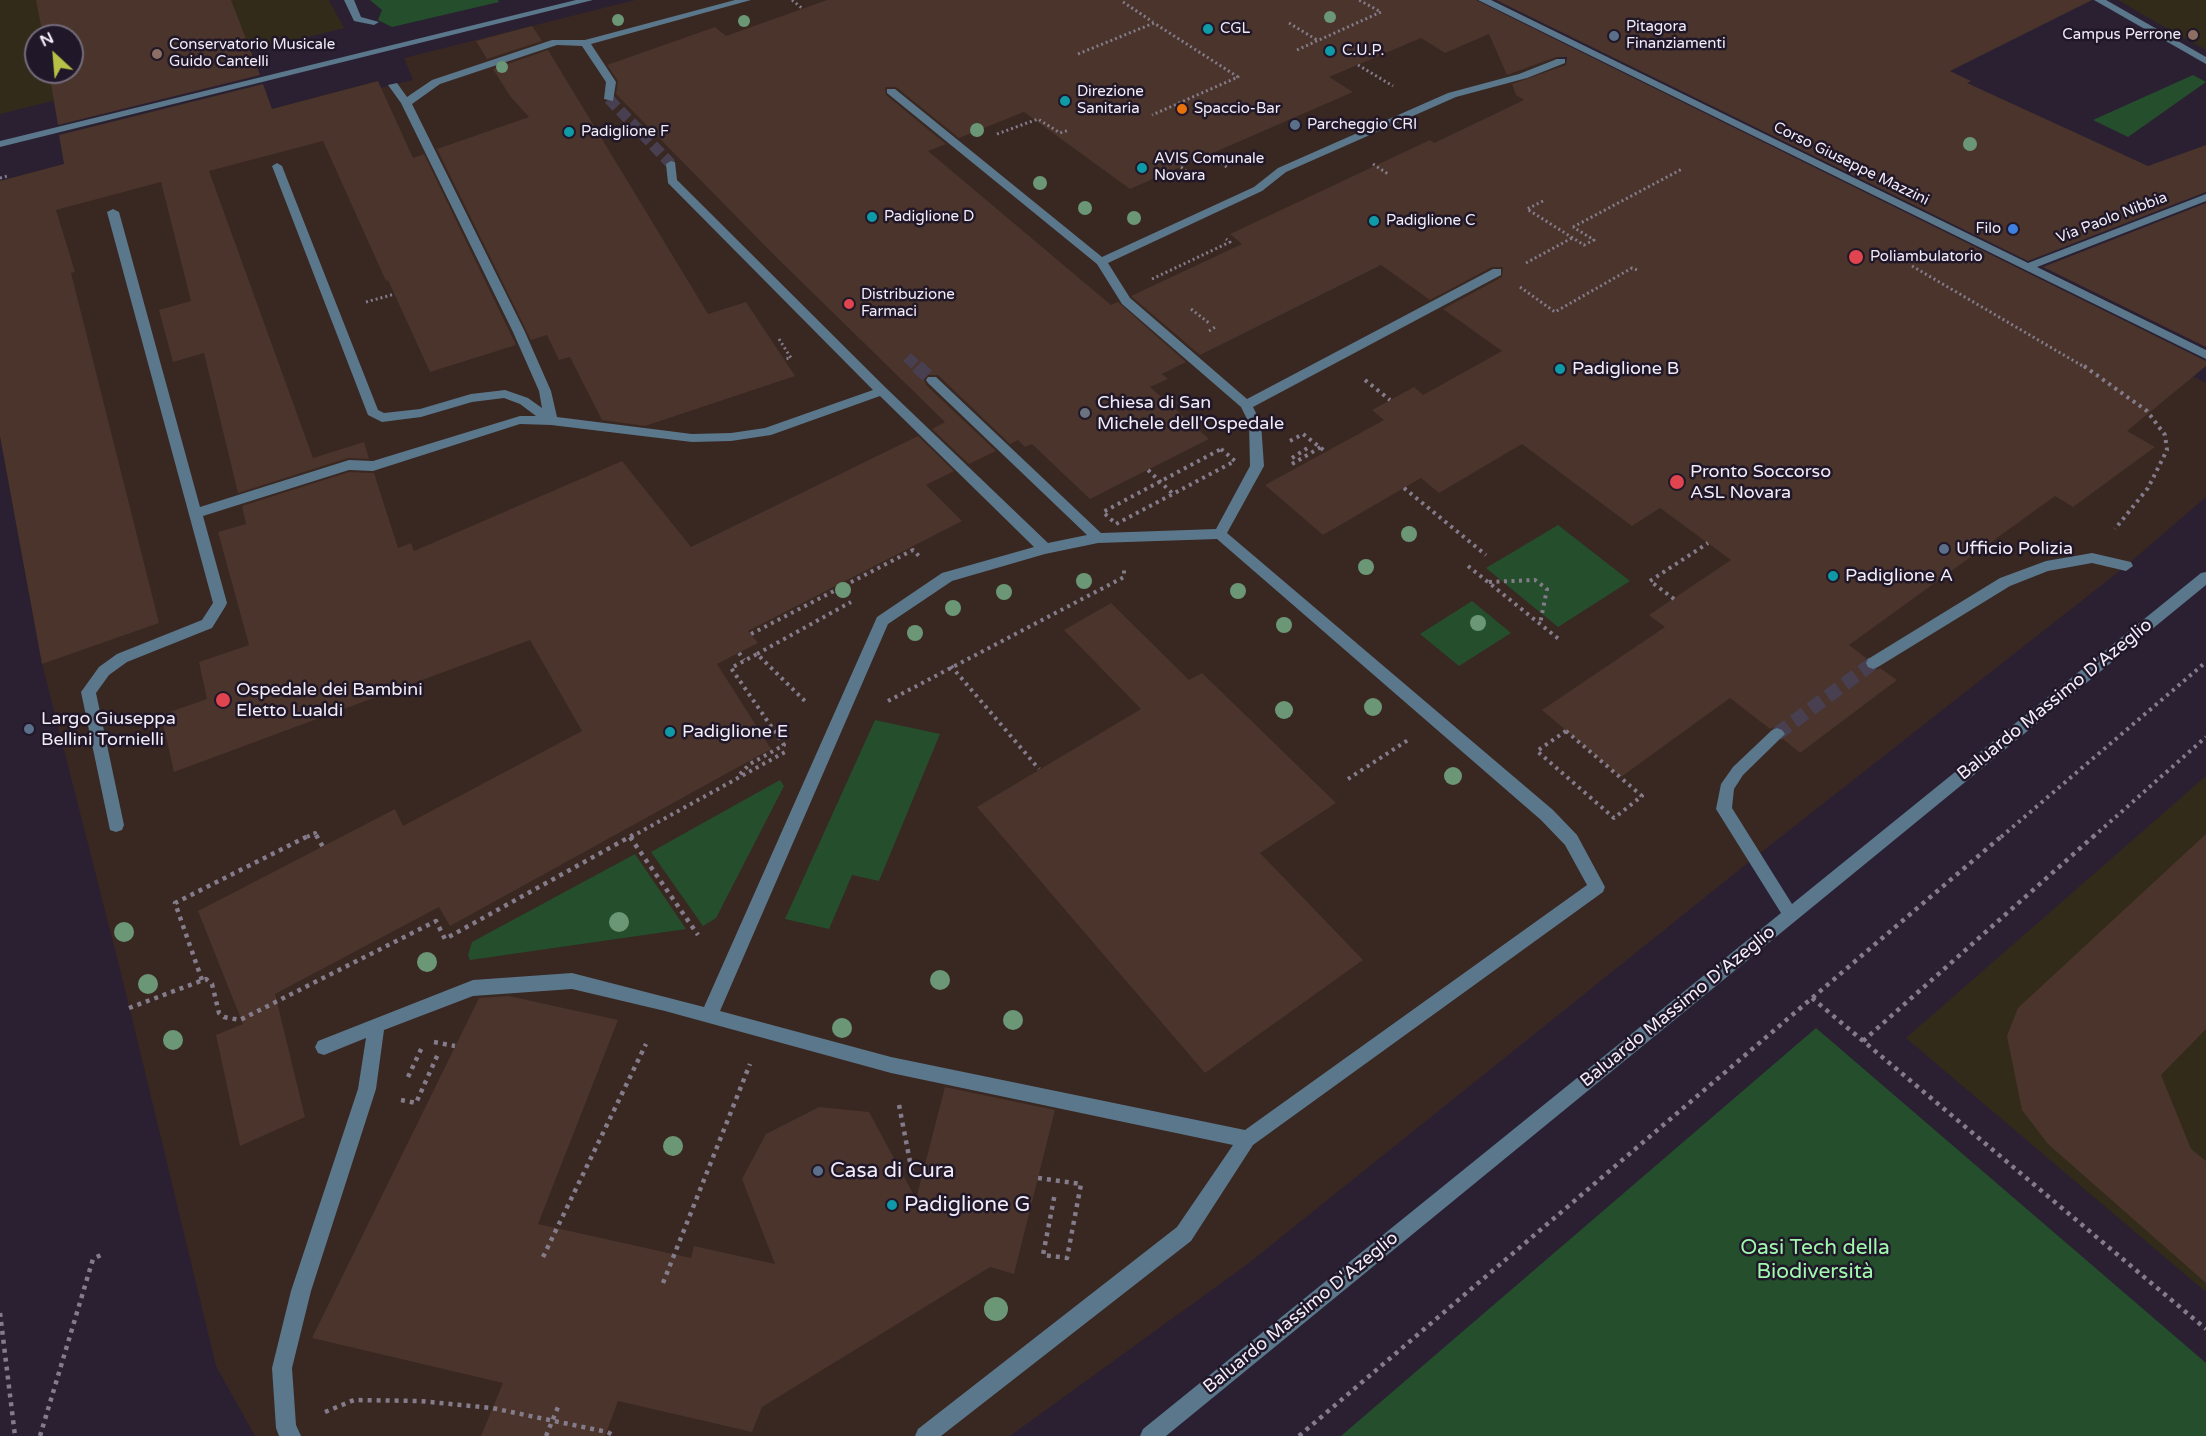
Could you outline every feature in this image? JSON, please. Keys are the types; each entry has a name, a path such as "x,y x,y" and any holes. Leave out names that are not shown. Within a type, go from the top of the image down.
{"street":[{"path":"349,0 357,20"},
{"path":"0,144 588,0"},
{"path":"406,104 436,82 556,42 585,43 746,0"},
{"name":"Corso Giuseppe Mazzini","path":"1483,0 2206,354"},
{"path":"2099,0 2206,61"},
{"path":"347,29 357,20 375,22"},
{"path":"585,43 611,82 609,99"},
{"path":"1101,262 1258,189 1282,170 1452,95 1523,76 1561,61"},
{"path":"393,85 406,104 519,332 545,391 551,421"},
{"path":"891,91 1101,262 1126,301 1246,405 1255,423 1257,466 1220,534"},
{"path":"670,164 672,181 882,391 1045,549"},
{"path":"277,166 373,412 382,418 421,413 471,398 505,394 524,401 551,421"},
{"name":"Via Paolo Nibbia","path":"2028,267 2206,197"},
{"path":"113,212 220,603 207,624 122,658 104,671 88,692 116,825"},
{"path":"1246,405 1500,273"},
{"path":"932,380 1098,538"},
{"path":"196,513 349,465 373,465 520,420 551,421 692,438 731,437 766,432 816,417 882,391"},
{"path":"709,1016 882,621 947,577 1045,549 1098,538 1220,534 1529,799 1571,840 1597,887 1247,1139 1184,1234 925,1436"},
{"path":"1873,663 2005,582 2046,566 2092,558 2126,566"},
{"name":"Baluardo Massimo D'Azeglio","path":"1150,1436 2206,577"},
{"path":"1777,734 1738,771 1726,788 1724,809 1790,914"},
{"path":"324,1047 473,988 572,981 665,1003 891,1065 1247,1139"},
{"path":"288,1432 282,1368 301,1292 367,1089 376,1025"}],"path":[{"path":"792,0 803,9"},
{"path":"1297,50 1381,12 1359,0"},
{"path":"1123,2 1238,77 1152,115"},
{"path":"1078,54 1154,23"},
{"path":"1289,23 1318,41"},
{"path":"1038,118 1060,133 1069,130"},
{"path":"1181,167 1200,181"},
{"path":"1543,201 1527,209 1584,245 1594,240 1573,227 1682,170"},
{"path":"1143,283 1230,242 1222,236"},
{"path":"1573,238 1500,273 1555,312 1632,267 1636,270"},
{"path":"1912,266 2075,360 2147,411 2165,435 2167,450 2148,488 2092,558"},
{"path":"1191,309 1209,323"},
{"path":"1303,434 1326,452"},
{"path":"1290,459 1310,447"},
{"path":"1287,467 1321,447"},
{"path":"1221,449 1235,461 1173,494 1116,524 1103,512 1221,449"},
{"path":"1148,470 1173,494"},
{"path":"1404,488 1486,555"},
{"path":"1674,599 1650,581 1708,543"},
{"path":"751,634 913,550"},
{"path":"129,1008 206,979 212,984 219,1013 224,1017 240,1020 436,921 446,939 791,748 835,730 951,666 1124,577 1124,558"},
{"path":"1468,566 1560,640"},
{"path":"1489,582 1535,580 1542,583 1547,589 1540,624"},
{"path":"739,653 744,660"},
{"path":"736,779 750,764 784,745 731,668 744,660 757,654 835,730"},
{"path":"1299,1436 2206,662"},
{"path":"951,666 1039,769"},
{"path":"1348,779 1437,720"},
{"path":"1566,731 1642,796 1614,818 1538,751 1566,731"},
{"path":"1863,1041 2206,737"},
{"path":"202,980 175,903 315,832 323,847"},
{"path":"630,837 698,935"},
{"path":"1812,998 2206,1329"},
{"path":"663,1284 763,1030"},
{"path":"407,1080 425,1041 455,1046"},
{"path":"543,1257 646,1044"},
{"path":"402,1090 398,1099 416,1103 438,1054"},
{"path":"891,1065 912,1172"},
{"path":"1038,1179 1080,1184 1067,1258 1043,1255 1056,1193"},
{"path":"40,1436 93,1259 103,1254"},
{"path":"0,1313 15,1436"},
{"path":"288,1432 354,1400 420,1401 482,1407 552,1420 607,1432 615,1436"},
{"path":"546,1436 558,1407"}],"shaded area":[{"name":"Conservatorio Musicale Guido Cantelli","path":"0,0 329,0 344,28 0,114"},
{"path":"635,0 1442,0 2206,383 2206,497 2126,566 1754,858 1249,1263 1010,1436 255,1436 216,1366 123,981 42,664 0,436 0,181 378,81 381,88 413,80 404,58"},
{"name":"Campus Perrone","path":"2118,0 2206,0 2206,50 2152,20"},
{"path":"2206,776 2206,1292 1906,1038"}],"green space":[{"path":"370,0 498,0 499,2 392,27 378,20 382,10"},
{"path":"2193,75 2206,82 2128,137 2093,120"},
{"path":"1558,525 1630,581 1558,627 1486,568"},
{"path":"1472,601 1511,633 1459,666 1420,634"},
{"path":"875,720 940,734 879,881 852,875 829,929 785,919"},
{"path":"780,780 784,786 716,918 703,926 651,852"},
{"path":"635,854 686,929 470,960 468,955 472,942"},
{"name":"Oasi Tech della Biodiversità","path":"1816,1028 2206,1363 2206,1436 1341,1436"}],"building":[{"path":"36,0 231,0 260,75 58,125 51,84 84,84 84,24 41,24"},
{"path":"827,0 1476,0 2206,361 2206,366 2127,431 2155,447 2073,507 2055,496 1849,645 1866,658 1864,664 1867,669 1874,671 1880,668 1897,680 1800,753 1783,739 1787,734 1784,729 1776,726 1770,729 1730,698 1621,777 1542,710 1665,627 1649,615 1731,560 1660,508 1632,526 1522,444 1439,493 1421,478 1323,535 1265,485 1384,420 1372,410 1414,387 1423,395 1502,351 1443,309 1502,277 1503,267 1492,267 1430,300 1381,265 1200,355 1131,296 1242,244 1230,234 1430,140 1434,143 1524,100 1516,95 1512,84 1566,65 1567,57 1556,57 1507,75 1489,34 1445,53 1421,38 1329,77 1353,92 1130,189 1024,112 959,138 896,87 885,87 886,95 946,144 928,151 1111,305 1118,302 1186,362 1162,374 1168,379 1150,387 1209,439 1090,499 1032,444 1025,447 1018,440 1010,444 938,375 928,375 924,379 926,385 996,451 969,464 932,429 945,422 775,256 616,94 618,81 607,65 715,27 726,36"},
{"path":"1496,0 2092,0 1950,71 1971,81 1967,83 2148,166 2206,145 2206,192 2028,261"},
{"path":"532,26 542,41 487,59 476,41"},
{"path":"548,50 708,314 746,302 795,376 645,426 602,420 570,357 559,360 547,335 531,340 437,149 529,117 510,96 493,69"},
{"path":"378,81 413,158 424,154 516,345 430,372 323,141 209,171 313,458 364,442 369,459 348,458 238,493 204,353 173,362 159,310 191,301 161,182 56,210 75,272 71,273 159,623 42,664 0,436 0,181 64,164 59,135 263,84 272,109"},
{"path":"2206,203 2206,347 2043,267"},
{"name":"Padiglione E","path":"918,436 954,471 926,485 962,521 748,631 758,643 717,664 771,749 450,926 439,907 275,994 305,1117 240,1146 216,1035 243,1024 198,911 395,809 403,826 582,731 530,640 174,772 161,715 207,699 199,662 249,645 218,532 246,524 242,506 349,472 374,473 398,548 411,543 414,551 622,461 691,547"},
{"path":"1111,603 1189,680 1202,673 1336,803 1260,853 1363,960 1205,1073 977,807 1141,709 1064,630"},
{"path":"2206,834 2206,1029 2161,1075 2191,1149 2206,1161 2206,1283 2048,1144 2022,1110 2007,1036 2018,1008"},
{"name":"Padiglione G","path":"509,996 618,1020 538,1224 691,1258 694,1246 775,1264 742,1179 766,1134 819,1107 869,1112 916,1199 945,1087 1055,1110 1014,1274 990,1267 762,1407 752,1432 618,1401 605,1436 481,1436 503,1383 312,1338 479,998"}],"tunnel":[{"path":"609,99 671,164"},
{"path":"907,357 919,368"},
{"path":"917,366 932,380"},
{"path":"1777,734 1873,663"}],"place":[{"name":"CGL","path":"1208,29"},
{"name":"Campus Perrone","path":"2193,35"},
{"name":"Pitagora Finanziamenti","path":"1614,36"},
{"name":"C.U.P.","path":"1330,51"},
{"name":"Conservatorio Musicale Guido Cantelli","path":"157,54"},
{"name":"Direzione Sanitaria","path":"1065,101"},
{"name":"Spaccio-Bar","path":"1182,109"},
{"name":"Parcheggio CRI","path":"1295,125"},
{"name":"Padiglione F","path":"569,132"},
{"name":"AVIS Comunale Novara","path":"1142,168"},
{"name":"Padiglione D","path":"872,217"},
{"name":"Padiglione C","path":"1374,221"},
{"name":"Filo","path":"2013,229"},
{"name":"Poliambulatorio","path":"1856,257"},
{"name":"Distribuzione Farmaci","path":"849,304"},
{"name":"Padiglione B","path":"1560,369"},
{"name":"Chiesa di San Michele dell'Ospedale","path":"1085,413"},
{"name":"Pronto Soccorso ASL Novara","path":"1677,482"},
{"name":"Ufficio Polizia","path":"1944,549"},
{"name":"Padiglione A","path":"1833,576"},
{"name":"Ospedale dei Bambini Eletto Lualdi","path":"223,700"},
{"name":"Largo Giuseppa Bellini Tornielli","path":"29,729"},
{"name":"Padiglione E","path":"670,732"},
{"name":"Casa di Cura","path":"818,1171"},
{"name":"Padiglione G","path":"892,1205"}]}
